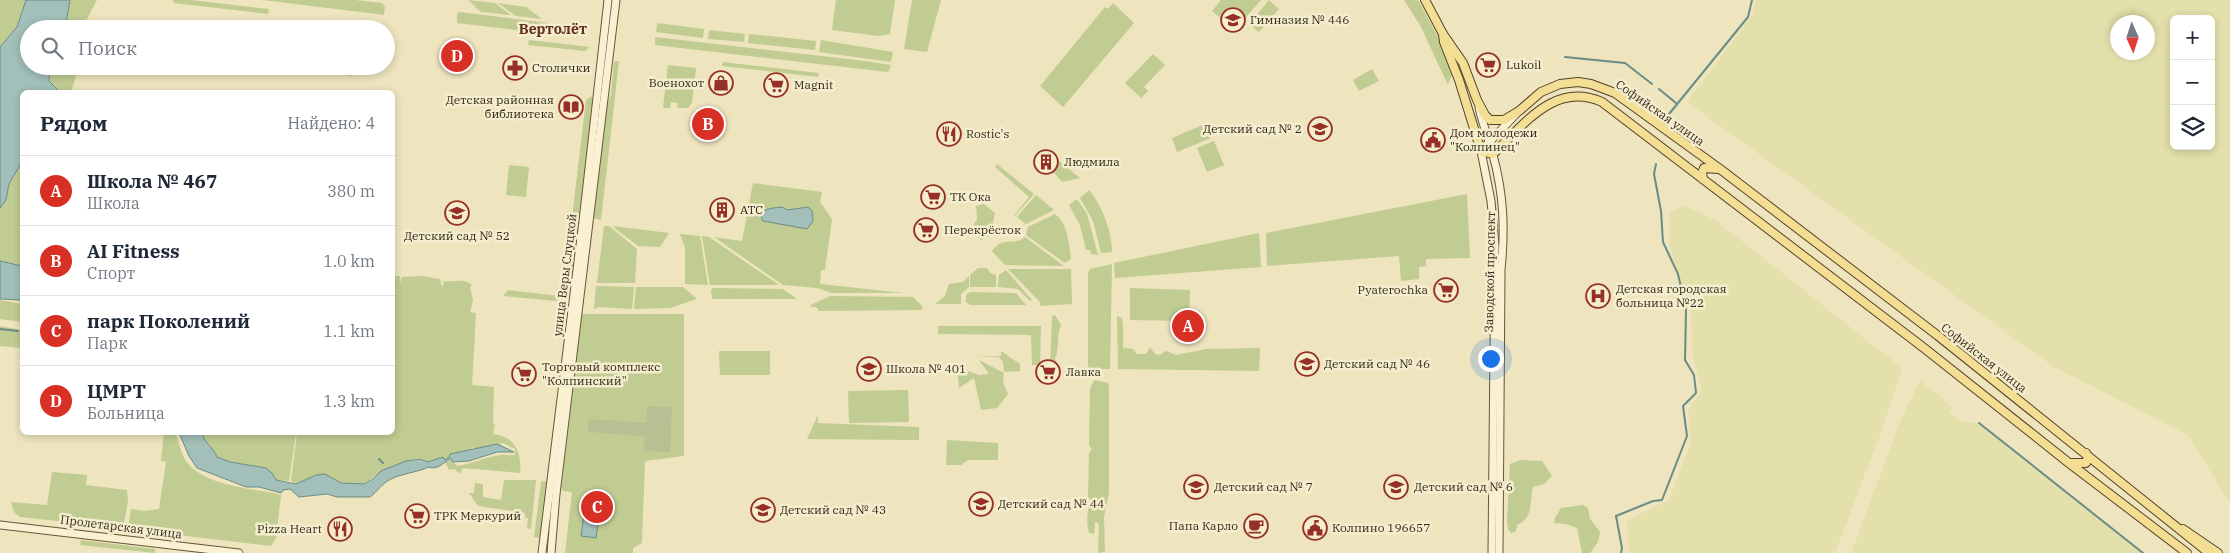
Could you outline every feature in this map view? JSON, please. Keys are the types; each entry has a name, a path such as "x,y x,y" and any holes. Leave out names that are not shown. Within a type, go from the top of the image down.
{"main road":[{"name":"улица Веры Слуцкой","path":"542,553 608,0"},
{"name":"улица Веры Слуцкой","path":"551,553 616,0"},
{"name":"Заводской проспект","path":"1425,0 1443,34 1463,63 1477,100 1493,154 1503,209 1505,236 1501,270 1492,553"},
{"name":"Заводской проспект","path":"1443,34 1444,42 1459,80 1481,151 1495,233 1499,553"},
{"name":"Софийская улица","path":"1481,151 1534,96 1560,84 1578,82 1602,87 1614,93 1720,169 1936,335 2209,553"},
{"name":"Софийская улица","path":"1493,154 1548,103 1564,97 1585,96 1594,98 1612,108 2187,553"},
{"path":"1477,100 1485,115 1494,122 1504,120 1519,111"},
{"path":"1481,151 1493,154"},
{"path":"1703,179 1702,173 1704,168 1720,169"},
{"path":"2070,463 2086,463 2088,457 2086,454"},
{"path":"2168,521 2192,533 2218,553"},
{"name":"Пролетарская улица","path":"0,526 239,553"}],"shaded area":[{"path":"1756,0 2230,0 2230,503 2188,435 2054,367 1687,102 1753,14"},
{"path":"1685,206 1715,220 1902,368 1883,427 1835,553 1629,553 1627,520 1669,500 1691,442 1688,411 1702,390 1693,358 1691,314 1669,243 1670,213"},
{"path":"1920,381 1953,407 1949,412 1963,422 1979,423 2143,553 1851,553 1902,417"}],"green space":[{"path":"0,0 26,0 17,27 0,47"},
{"path":"70,0 97,0 87,20 67,20"},
{"path":"173,0 190,0 269,9 268,14 173,3"},
{"path":"263,0 355,0 382,3 385,7 384,15"},
{"path":"468,0 495,3 511,15 481,12"},
{"path":"836,0 895,0 890,34 878,36 832,30"},
{"path":"912,0 941,0 927,52 904,49"},
{"name":"Гимназия № 446","path":"1221,0 1261,0 1235,30 1212,11"},
{"path":"1269,0 1279,9 1259,32 1249,24"},
{"path":"1404,0 1418,0 1438,37 1453,72 1448,85 1420,25"},
{"path":"498,3 526,7 542,19 516,16"},
{"path":"1113,3 1134,23 1063,107 1040,86 1105,7 1108,9"},
{"path":"459,12 548,23 547,31 533,32 457,23 457,14"},
{"path":"657,23 704,29 703,38 656,32"},
{"path":"709,30 745,34 744,42 708,39"},
{"path":"749,34 816,41 815,50 748,43"},
{"path":"655,37 891,65 888,72 655,45"},
{"path":"529,40 590,47 585,51 528,45"},
{"path":"821,40 893,52 891,62 819,52"},
{"path":"1153,54 1165,65 1144,87 1148,91 1141,98 1125,83"},
{"path":"614,61 619,61 601,220 593,218 605,113 611,94"},
{"path":"723,62 819,73 818,77 722,66"},
{"path":"668,65 696,68 692,103 688,108 677,108 678,103 671,102 670,108 663,108"},
{"path":"1372,69 1379,81 1359,91 1353,80"},
{"path":"49,75 76,75 72,90 58,90 49,78"},
{"path":"592,96 593,109 573,277 565,276 586,100"},
{"path":"1205,124 1211,138 1177,152 1172,138"},
{"path":"1214,141 1224,165 1207,172 1197,148"},
{"path":"1060,162 1080,178 1062,182 1050,168"},
{"path":"997,164 1034,194 1015,216 1029,197 995,167"},
{"path":"20,165 20,266 0,261 0,208 6,200 9,184"},
{"path":"509,165 529,167 526,197 506,195"},
{"path":"753,183 822,192 820,202 832,219 825,270 821,270 820,284 904,293 832,293 817,288 783,285 714,237 742,241"},
{"path":"1089,190 1098,203 1105,219 1112,244 1112,252 1101,253 1093,221 1080,198"},
{"path":"1467,194 1470,258 1426,259 1426,266 1419,267 1419,279 1401,281 1399,256 1267,266 1266,233"},
{"path":"1036,195 1054,210 1026,224 1017,217"},
{"path":"1077,199 1087,214 1098,255 1091,254 1090,250 1086,250 1080,225 1069,205"},
{"path":"984,204 995,213 990,236 981,240 970,231 977,219 976,206"},
{"path":"1055,214 1063,223 1068,241 1071,259 1065,263 1026,235 1028,227"},
{"path":"604,226 609,226 637,249 635,283 597,283"},
{"path":"612,226 669,233 660,247 638,246"},
{"path":"1259,233 1261,267 1115,278 1114,263"},
{"path":"680,234 700,236 708,285 685,284 685,248"},
{"path":"702,236 709,237 779,285 710,285"},
{"path":"1025,237 1064,266 1005,265 992,251 1001,243 1021,240"},
{"path":"1112,264 1110,369 1088,369 1088,273 1090,269"},
{"path":"978,268 987,268 990,273 996,275 996,287 970,287 970,275"},
{"path":"1008,269 1071,269 1072,304 1040,306 1040,302"},
{"path":"1006,270 1032,300 1030,301 1018,289 998,287 999,275"},
{"path":"395,276 400,276 400,283 402,277 422,276 440,279 442,288 444,281 462,281 472,285 470,287 473,301 470,312 476,313 472,385 494,387 493,423 495,424 493,434 507,438 516,447 520,459 520,473 463,468 460,474 454,469 449,470 443,458 428,462 419,458 383,470 364,484 355,485 339,482 325,474 296,484 291,481 297,435 395,435","holes":["501,442 515,449 515,454 494,456 457,466 449,457 451,454 471,450 472,446 474,450 501,445"]},
{"path":"969,276 969,287 961,294 961,304 935,304 945,296 949,284 963,282"},
{"path":"596,286 634,287 632,309 599,307 594,309"},
{"path":"636,287 683,287 697,299 670,308 634,309"},
{"path":"713,288 783,289 797,299 712,299 711,291"},
{"path":"1130,288 1190,290 1189,321 1130,320"},
{"path":"508,290 559,296 559,299 556,301 503,296"},
{"path":"970,292 1016,293 1026,305 970,305 966,302 966,295"},
{"path":"830,296 913,297 923,307 921,310 819,311 816,307 811,307 811,305"},
{"path":"0,300 20,304 20,322 0,319"},
{"path":"582,314 684,314 684,456 645,461 642,543 633,548 633,553 565,553 572,492 563,491 561,488"},
{"path":"1055,315 1061,325 1055,359 1057,363 1050,367 1052,316"},
{"path":"1117,316 1122,318 1123,348 1133,349 1137,354 1146,354 1150,347 1155,354 1160,355 1166,351 1176,355 1207,349 1260,348 1259,371 1118,369"},
{"path":"0,326 20,330 20,348 0,346"},
{"path":"938,326 1041,326 1040,365 1032,365 1031,335 938,334"},
{"path":"719,351 770,351 770,375 720,375"},
{"path":"1001,351 1020,364 1020,371 1004,372 1003,362 999,357 974,356 1001,356"},
{"path":"979,360 1004,373 1003,383 1008,394 997,408 981,410 974,378 959,388 957,367 979,375 989,374"},
{"path":"1094,380 1108,383 1109,387 1109,493 1104,517 1105,551 1101,553 1098,552 1099,525 1095,522 1094,534 1089,533 1087,520 1091,500 1088,497 1089,453 1092,449 1089,445 1090,389"},
{"path":"908,390 909,422 849,423 848,391"},
{"path":"647,406 672,407 670,452 644,451 645,436 588,432 589,419 646,423"},
{"path":"818,415 818,423 919,427 919,440 807,439"},
{"path":"164,435 176,435 184,458 192,468 203,475 229,485 281,495 276,538 271,546 128,529 131,509 145,511 159,509 166,462 161,461"},
{"path":"203,435 296,435 289,481 276,480 263,468 229,462 217,457"},
{"path":"947,440 998,443 998,460 968,460 961,465 946,465"},
{"path":"1520,460 1542,461 1552,476 1544,484 1533,487 1528,514 1517,525 1516,531 1511,533 1508,529 1507,520 1510,464"},
{"path":"52,472 87,475 86,485 127,490 128,502 123,528 20,517 14,512 11,502 47,505"},
{"path":"504,480 536,480 531,529 527,528 528,518 525,518 525,513 478,506 469,493 474,493 475,483 483,484 483,497 501,500"},
{"path":"541,481 549,482 540,538 534,537"},
{"path":"1583,505 1588,508 1590,519 1600,532 1598,542 1590,553 1582,553 1577,528 1566,524 1554,523 1561,508"},
{"path":"81,540 155,549 155,553 80,545"}],"water":[{"path":"26,0 70,0 67,20 20,20 20,75 49,75 49,81 58,90 20,90 20,165 9,184 6,200 0,208 0,47 17,27"},
{"path":"782,207 787,210 808,207 812,211 813,221 807,229 763,221 760,214 762,212"},
{"path":"0,261 20,266 20,300 0,299"},
{"path":"180,435 203,435 217,457 230,462 266,468 276,480 296,484 316,475 325,474 341,483 364,484 381,471 406,461 420,459 428,462 443,457 445,460 450,454 497,444 514,452 497,452 469,461 453,462 450,458 437,467 428,467 391,479 370,497 337,497 327,494 299,497 290,489 283,490 281,493 259,487 246,487 197,468 189,456"},
{"path":"586,500 601,502 596,538 581,536"}],"waterway":[{"path":"1669,114 1748,17 1752,0"},
{"path":"1565,57 1625,63 1652,84"},
{"path":"1659,89 1676,103"},
{"path":"1621,553 1622,548 1616,516 1653,501 1662,500 1687,436 1683,406 1696,393 1694,375 1685,360 1686,309 1678,274 1663,242 1661,211 1654,174 1656,164"},
{"path":"0,329 18,331"},
{"path":"1979,423 2143,553"},
{"path":"379,459 383,463"}],"place":[{"name":"Гимназия № 446","path":"1233,20"},
{"name":"ЦМРТ","path":"457,56"},
{"name":"Lukoil","path":"1488,65"},
{"name":"Столички","path":"515,68"},
{"name":"Военохот","path":"721,83"},
{"name":"Magnit","path":"776,85"},
{"name":"Детская районная библиотека","path":"571,107"},
{"name":"AI Fitness","path":"708,124"},
{"name":"Детский сад № 2","path":"1320,129"},
{"name":"Rostic's","path":"949,134"},
{"name":"Дом молодежи \"Колпинец\"","path":"1433,140"},
{"name":"Людмила","path":"1046,162"},
{"name":"ТК Ока","path":"933,197"},
{"name":"АТС","path":"722,210"},
{"name":"Детский сад № 52","path":"457,213"},
{"name":"Перекрёсток","path":"926,230"},
{"name":"Pyaterochka","path":"1446,290"},
{"name":"Детская городская больница №22","path":"1598,296"},
{"name":"Школа № 467","path":"1188,326"},
{"name":"Детский сад № 46","path":"1307,364"},
{"name":"Школа № 401","path":"869,369"},
{"name":"Лавка","path":"1048,372"},
{"name":"Торговый комплекс \"Колпинский\"","path":"524,374"},
{"name":"Детский сад № 7","path":"1196,487"},
{"name":"Детский сад № 6","path":"1396,487"},
{"name":"Детский сад № 44","path":"981,504"},
{"name":"парк Поколений","path":"597,507"},
{"name":"Детский сад № 43","path":"763,510"},
{"name":"ТРК Меркурий","path":"417,516"},
{"name":"Папа Карло","path":"1256,526"},
{"name":"Колпино 196657","path":"1315,528"},
{"name":"Pizza Heart","path":"340,529"}],"district":[{"name":"Вертолёт","path":"553,29"}]}
